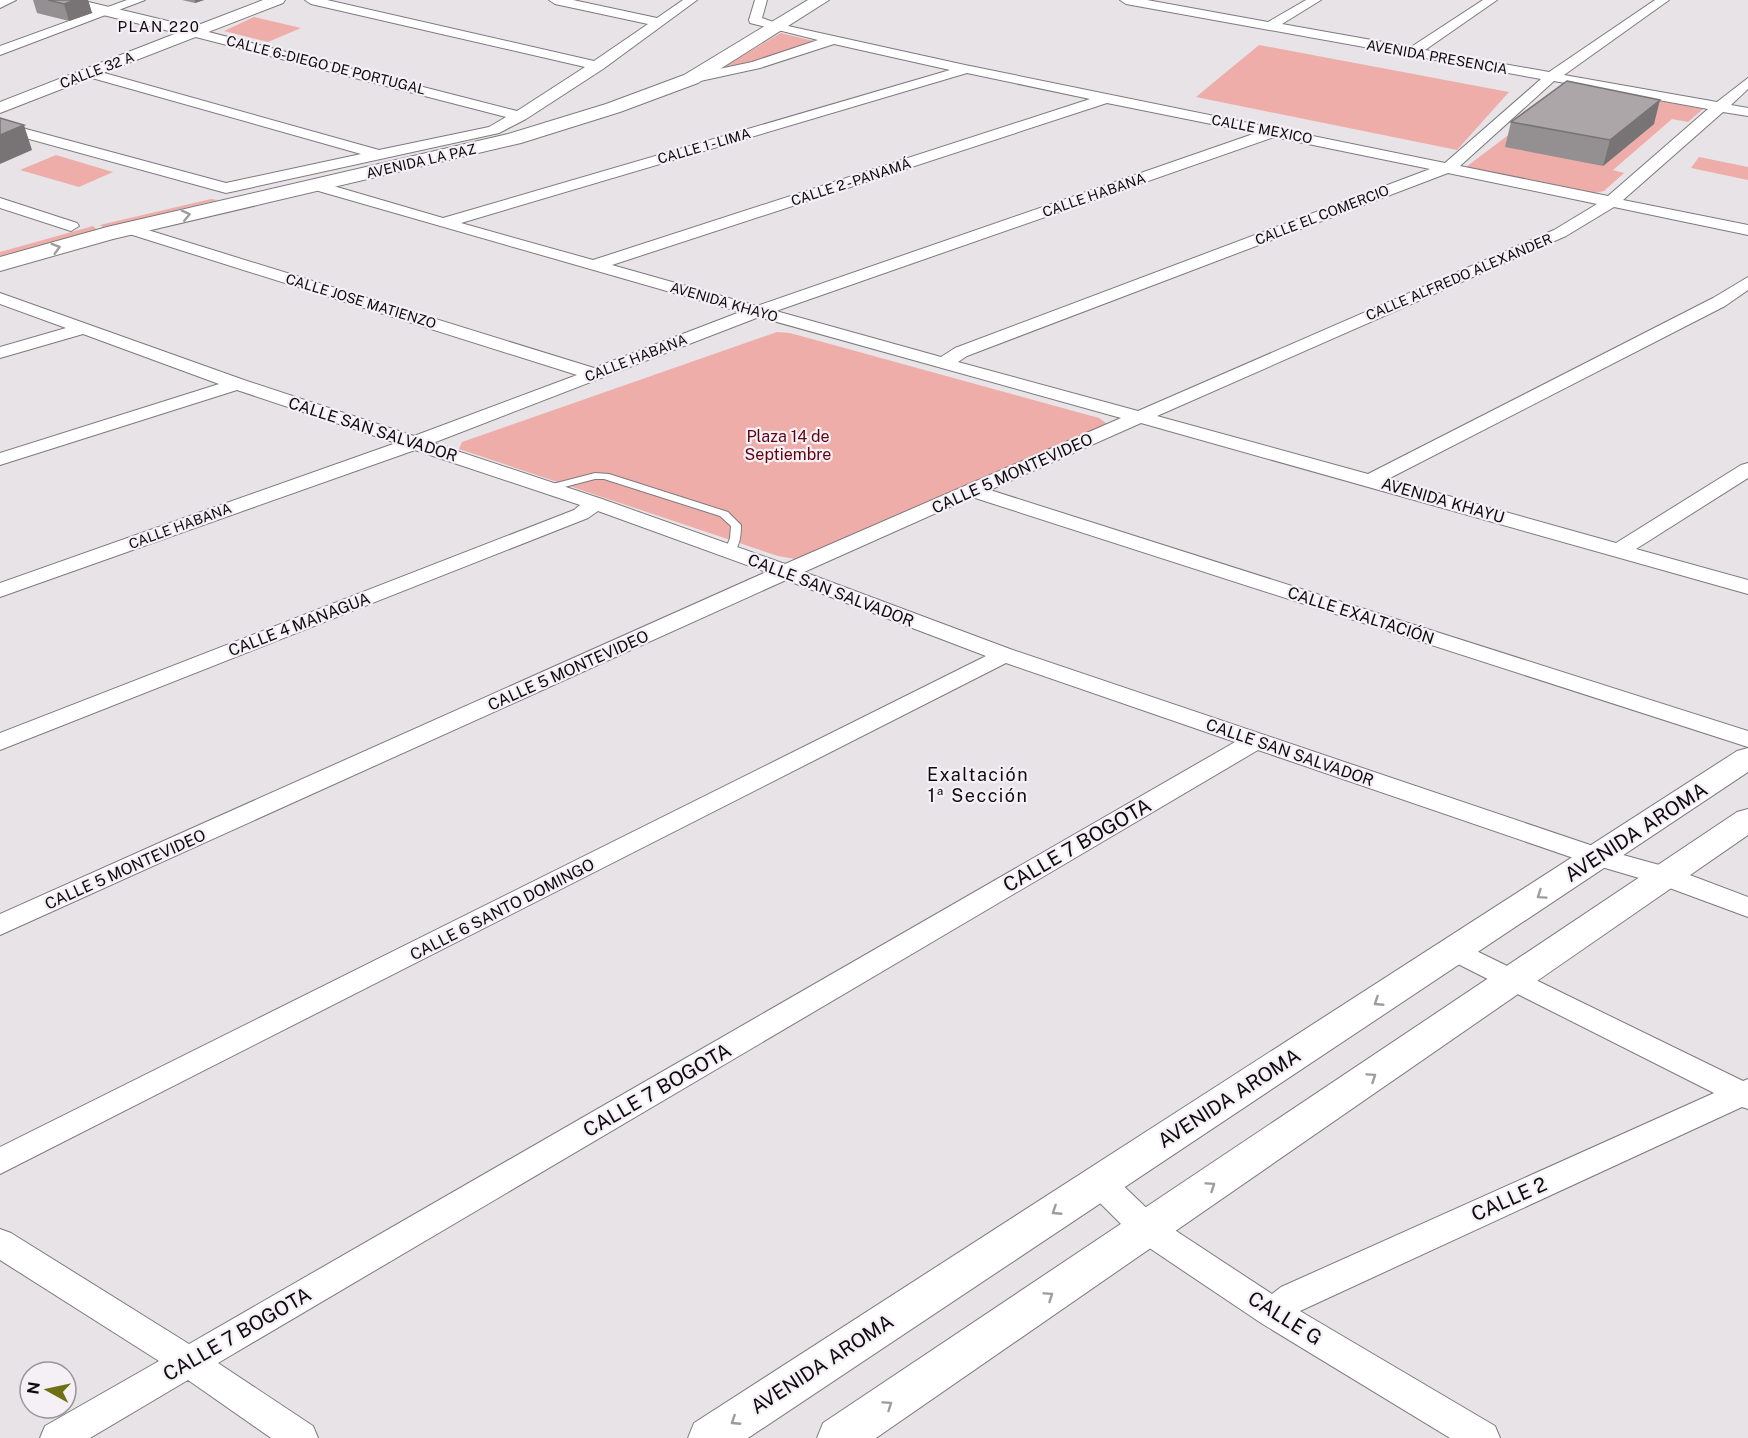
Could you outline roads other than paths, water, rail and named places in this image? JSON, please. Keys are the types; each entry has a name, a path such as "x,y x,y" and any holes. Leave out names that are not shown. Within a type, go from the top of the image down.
{"main road":[{"name":"AVENIDA LA PAZ","path":"0,264 129,229 514,139 613,108 691,79 820,0"},
{"name":"AVENIDA LA PAZ","path":"0,245 226,188"},
{"path":"226,188 244,202"}],"street":[{"path":"0,4 10,0"},
{"name":"CALLE 6-DIEGO DE PORTUGAL","path":"60,0 521,116"},
{"path":"0,51 139,0"},
{"name":"CALLE 32 A","path":"0,108 277,0"},
{"path":"311,0 597,66"},
{"path":"555,0 659,22"},
{"name":"AVENIDA LA PAZ","path":"226,188 494,130 521,116 597,66 691,0"},
{"path":"761,0 755,20 776,27"},
{"path":"1268,27 1315,0"},
{"path":"1410,53 1491,0"},
{"name":"CALLE EL COMERCIO","path":"942,364 961,352 1450,167 1550,78 1663,0"},
{"name":"AVENIDA PRESENCIA","path":"1133,1 1410,53 1748,112"},
{"name":"CALLE MEXICO","path":"776,27 965,69 1748,230"},
{"path":"691,79 755,65 834,39"},
{"name":"CALLE 1 - LIMA","path":"442,223 965,69"},
{"path":"90,73 379,154"},
{"name":"CALLE ALFREDO ALEXANDER","path":"1137,417 1560,233 1611,202 1748,82"},
{"name":"CALLE 2 - PANAMÁ","path":"596,265 1106,98"},
{"path":"0,126 226,188"},
{"name":"CALLE HABANA","path":"0,590 415,443 757,312 1274,132"},
{"name":"AVENIDA KHAYO","path":"313,186 1137,417"},
{"path":"0,203 71,226"},
{"name":"CALLE JOSE MATIENZO","path":"129,229 594,374"},
{"path":"1371,480 1719,302 1748,282"},
{"name":"CALLE SAN SALVADOR","path":"0,298 237,384 595,503 730,551 1002,654 1598,857 1665,876 1748,907"},
{"path":"0,353 86,328"},
{"path":"0,459 237,384"},
{"name":"AVENIDA KHAYU","path":"1137,417 1371,480 1748,587"},
{"name":"CALLE 5 MONTEVIDEO","path":"0,925 785,572 1137,417"},
{"path":"1618,550 1748,469"},
{"name":"CALLE EXALTACIÓN","path":"973,491 1748,739"},
{"name":"CALLE 4 MANAGUA","path":"0,742 581,514 595,503"},
{"name":"CALLE 6 SANTO DOMINGO","path":"0,1161 976,670 1002,654"},
{"name":"CALLE 7 BOGOTA","path":"58,1438 1256,740"},
{"name":"AVENIDA AROMA","path":"710,1438 1748,759"},
{"path":"839,1438 1748,820"},
{"path":"1456,951 1746,1094"},
{"name":"CALLE 2","path":"1273,1312 1293,1297 1746,1094"},
{"name":"CALLE G","path":"1099,1182 1147,1229 1273,1312 1482,1438"},
{"path":"0,1243 189,1362 300,1438"}],"lane":[{"path":"549,488 595,476 605,476 724,513 736,525 735,538 730,551"}],"district":[{"name":"PLAN 220","path":"159,27"},
{"name":"Exaltación 1ª Sección","path":"978,785"}],"park label":[{"name":"Plaza 14 de Septiembre","path":"788,445"}]}
